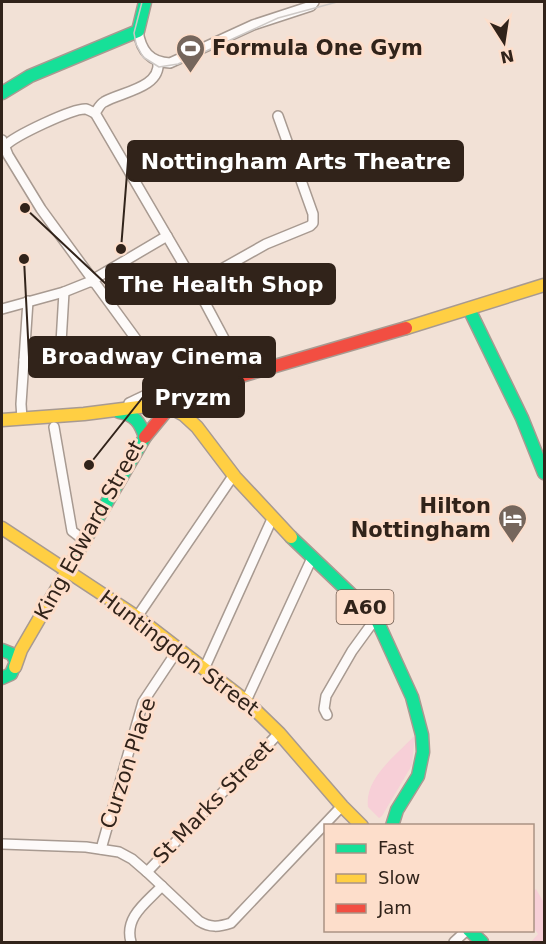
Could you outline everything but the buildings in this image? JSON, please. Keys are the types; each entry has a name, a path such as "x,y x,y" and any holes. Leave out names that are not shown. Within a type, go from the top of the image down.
{"main road":[{"path":"2,93 30,76 138,31 145,2"},
{"path":"144,438 177,401 196,389 332,351 544,285"},
{"path":"464,310 522,418 544,473"},
{"path":"189,419 188,407 191,398 216,382"},
{"name":"A60","path":"2,420 111,411 152,405 170,408 189,419 233,476 272,519 376,618 393,652 417,715 424,747 420,771 397,808 392,824"},
{"name":"King Edward Street","path":"15,667 21,650 144,438 140,422 133,414 111,411"},
{"name":"Huntingdon Street","path":"2,528 137,617 205,667 246,701 279,733 342,806 361,824"},
{"path":"2,650 12,654 15,667 11,674 2,679"},
{"path":"470,932 482,942"}],"street":[{"path":"138,31 144,52 158,62 170,63 253,25 312,4"},
{"path":"95,113 102,103 152,79 158,72 158,62"},
{"path":"111,411 157,390 161,386 162,379 159,366 93,282 41,209 3,143 26,131 86,109 95,113 195,284 243,374"},
{"path":"195,284 266,244 313,223 313,214 278,116"},
{"path":"2,309 93,282 94,279 167,236"},
{"path":"24,360 60,360 64,292"},
{"path":"22,419 28,301"},
{"path":"54,427 72,531 85,541"},
{"path":"137,617 233,476"},
{"path":"205,667 272,519"},
{"path":"246,701 312,558"},
{"path":"327,715 324,709 326,696 352,651 376,618"},
{"name":"Curzon Place","path":"101,849 143,702 179,648"},
{"name":"St Marks Street","path":"147,872 279,733"},
{"path":"325,824 342,806"},
{"path":"2,844 86,847 124,855 147,872 199,921 213,926 231,923 324,825"},
{"path":"131,942 130,923 138,910 162,886"},
{"path":"454,942 466,932"}],"shaded area":[{"path":"415,735 412,765 379,818 368,807 371,786 383,768"},
{"path":"536,889 544,903 544,942 531,942 538,934 534,928 534,890"}],"tram line":[{"path":"142,2 134,33 136,44 143,57 159,67 178,64 278,18 337,2"}],"traffic: fast":[{"path":"2,93 30,76 138,31 145,2"},
{"path":"469,309 522,418 544,473"},
{"path":"67,571 145,437 136,420 119,412"},
{"path":"291,537 376,618 412,697 422,735 423,752 418,776 397,810 393,824"},
{"path":"2,650 12,654 16,662 11,674 2,678"},
{"path":"471,932 482,942"}],"traffic: slow":[{"path":"406,328 544,285"},
{"path":"2,420 84,414 147,406 169,407 184,415 197,427 235,477 291,537"},
{"path":"2,528 137,617 246,701 279,733 360,824"},
{"path":"15,667 21,650 67,571"}],"traffic: jam":[{"path":"145,437 173,403 196,389 406,328"}],"place":[{"name":"Formula One Gym","path":"191,74"},
{"name":"The Health Shop","path":"25,208"},
{"name":"Nottingham Arts Theatre","path":"121,249"},
{"name":"Broadway Cinema","path":"24,259"},
{"name":"Pryzm","path":"89,465"},
{"name":"Hilton Nottingham","path":"512,544"}]}
